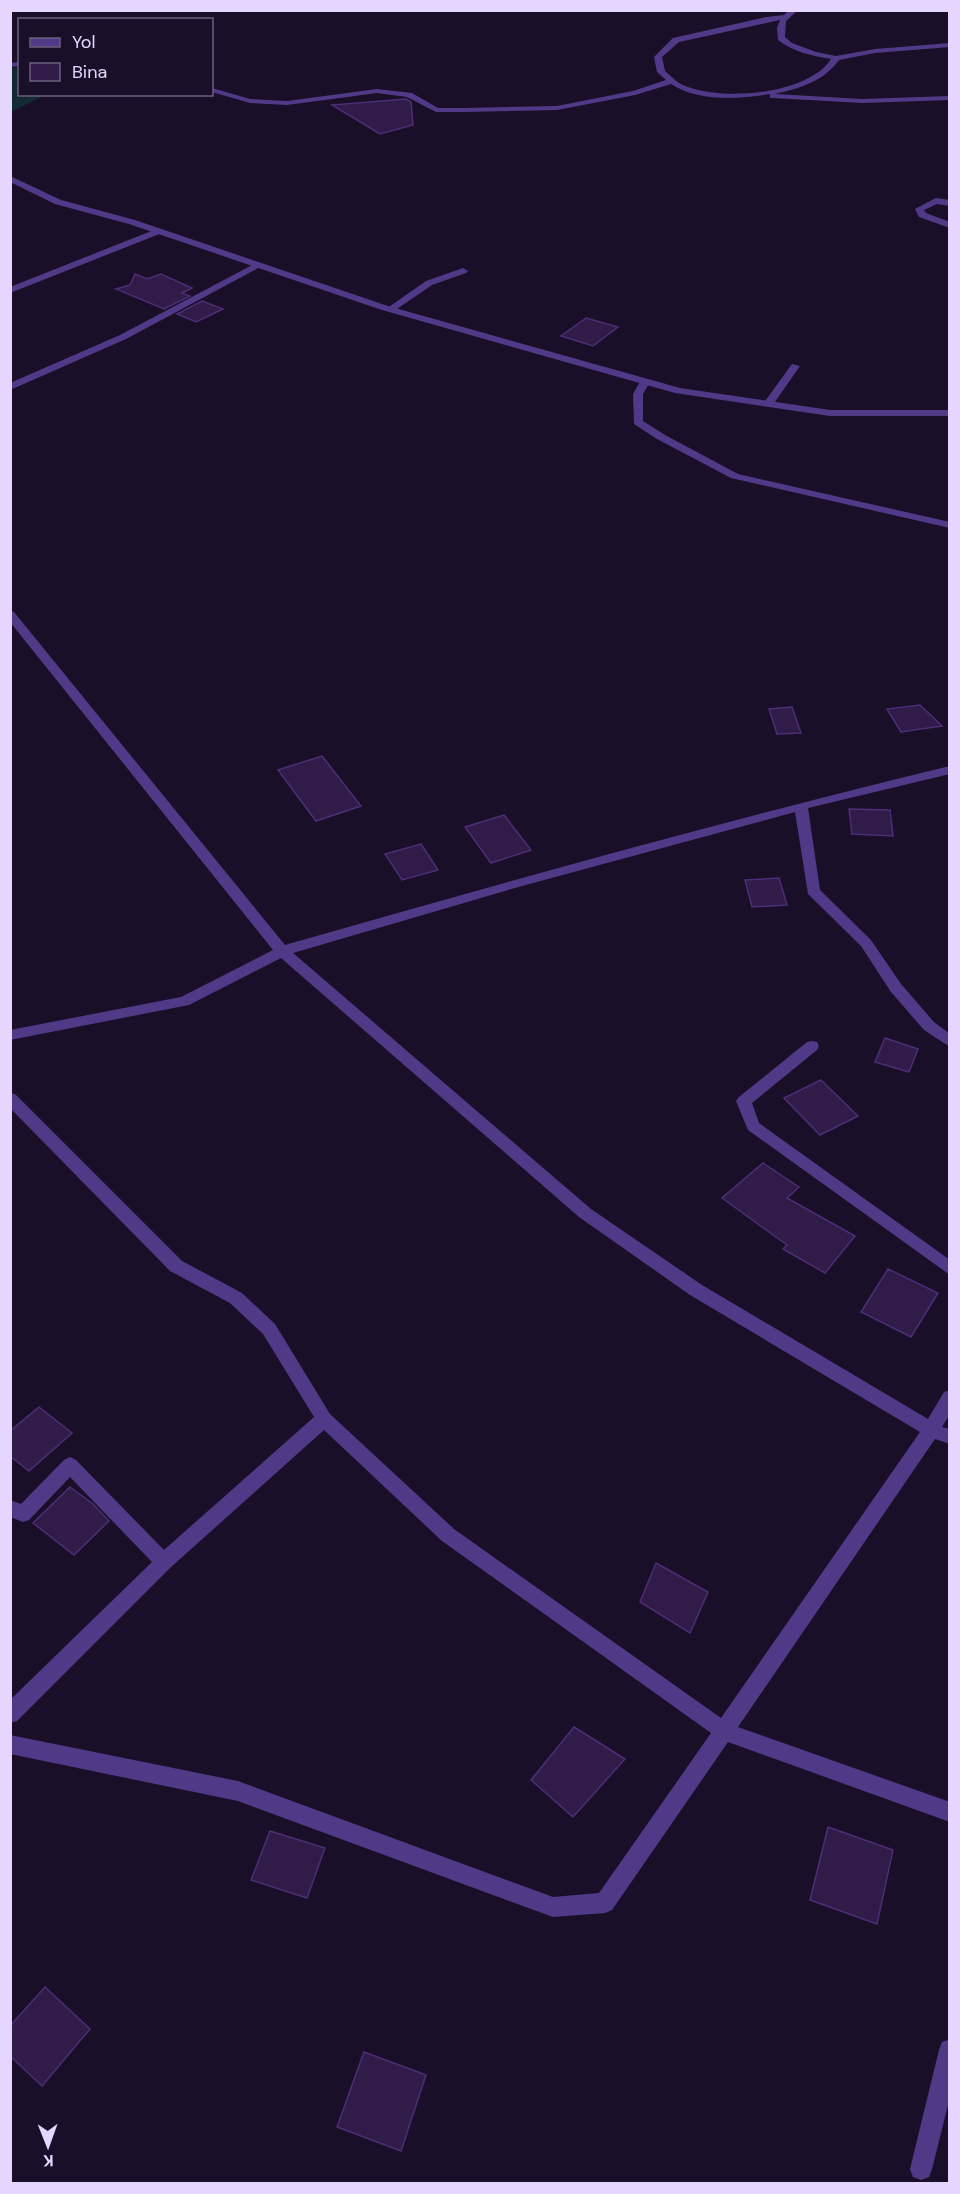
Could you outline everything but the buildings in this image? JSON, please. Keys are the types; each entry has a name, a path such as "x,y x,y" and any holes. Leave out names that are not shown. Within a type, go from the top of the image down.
{"street":[{"path":"795,10 783,17 765,19 676,40 658,57 661,72 684,88 741,96 763,94 795,86 824,73 836,58"},
{"path":"783,17 780,23 781,38 789,45 814,54 836,58 875,51 950,45"},
{"path":"213,90 250,101 286,103 377,91 409,96 436,110 477,110 557,108 584,104 635,93 672,81"},
{"path":"763,94 810,100 909,102 950,98"},
{"path":"10,178 58,202 159,231 391,309 680,391 830,412 950,413"},
{"path":"950,203 936,201 919,209 922,215 950,225"},
{"path":"10,290 159,231"},
{"path":"10,387 123,336 259,265"},
{"path":"391,309 429,283 463,271"},
{"path":"768,404 795,366"},
{"path":"645,382 638,394 638,422 735,476 950,525"},
{"path":"11,616 282,951 585,1213 696,1290 940,1433"},
{"path":"10,1035 184,1001 282,951 518,883 801,806 950,770"},
{"path":"801,806 813,891 866,943 896,988 929,1026 950,1042"},
{"path":"812,1046 744,1101 753,1126 950,1269"},
{"path":"10,1098 176,1266 236,1298 269,1329 324,1419 448,1535 724,1731 950,1812"},
{"path":"10,1744 238,1791 553,1907 605,1903 724,1731 940,1433 950,1397"},
{"path":"10,1714 164,1562 324,1419"},
{"path":"10,1508 22,1514 70,1465 164,1562"},
{"path":"921,2169 950,2050"}],"shaded area":[{"path":"11,68 18,68 18,96 43,96 11,112"}]}
